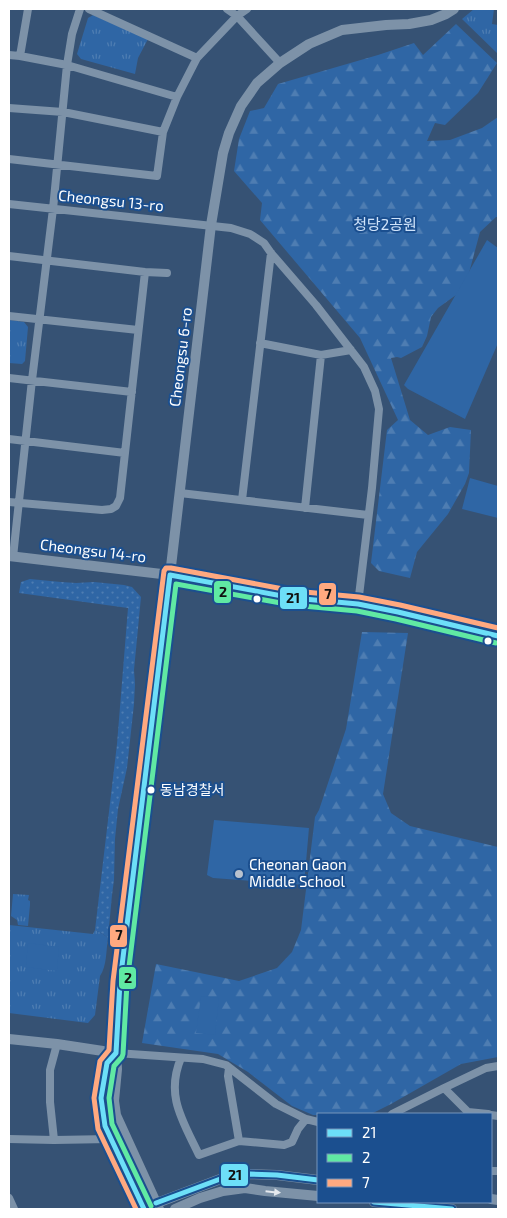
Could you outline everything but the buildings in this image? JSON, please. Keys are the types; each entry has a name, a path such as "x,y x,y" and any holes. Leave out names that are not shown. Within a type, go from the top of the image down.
{"street":[{"path":"20,56 28,9"},
{"path":"11,557 53,209 67,65 72,34 80,9"},
{"path":"89,9 197,58"},
{"path":"226,9 237,16 280,63"},
{"path":"9,159 157,176 163,132 177,97 197,58 237,16 247,9"},
{"name":"Cheongsu 6-ro","path":"157,1206 116,1115 114,1101 120,982 211,225 223,153 229,133 241,106 257,83 280,63 309,44 342,30 409,24 431,20 454,9"},
{"path":"9,56 20,56 67,65 177,97"},
{"path":"9,108 63,112 163,132"},
{"name":"Cheongsu 13-ro","path":"9,204 211,225"},
{"path":"211,225 231,228 250,234 264,243 316,305 364,367 375,391 379,409 358,604"},
{"path":"242,500 271,253"},
{"path":"9,256 167,273"},
{"path":"9,502 102,510 111,509 116,506 120,498 145,272"},
{"path":"9,316 138,330"},
{"path":"260,344 322,355 351,350"},
{"path":"306,508 322,355"},
{"path":"9,378 132,392"},
{"path":"9,439 125,453"},
{"path":"180,493 368,515"},
{"name":"Cheongsu 14-ro","path":"11,557 170,575 293,598 358,604 498,636"},
{"path":"9,1039 116,1053 203,1059 226,1065 276,1104 306,1119 317,1122"},
{"path":"54,1140 50,1102 50,1070 57,1044"},
{"name":"Cheongsu 6-ro","path":"116,1053 106,1063 101,1098 105,1126 143,1209"},
{"path":"181,1058 177,1067 174,1085 175,1098 180,1115 199,1155 239,1141 289,1144 306,1119"},
{"path":"397,1113 486,1068 498,1066"},
{"path":"229,1068 228,1076 239,1141"},
{"path":"444,1088 468,1112 478,1113"},
{"path":"9,1139 110,1139"},
{"path":"143,1209 157,1206 231,1175 277,1175 317,1180"},
{"path":"175,1209 200,1198 223,1191 245,1188 317,1196"},
{"path":"9,1198 14,1209"},
{"path":"385,1203 452,1209"}],"green space":[{"path":"474,9 494,9 492,24 498,25 498,54 462,19"},
{"path":"93,15 148,39 138,58 135,74 81,59 77,54 88,18"},
{"name":"청당2공원","path":"456,24 497,63 478,93 445,125 435,123 427,141 450,140 482,128 498,117 498,217 480,232 469,273 456,295 438,308 431,317 427,336 422,347 401,358 391,358 410,420 428,435 450,427 471,430 469,473 465,484 448,514 417,552 410,578 379,571 371,563 387,430 398,420 360,338 260,220 262,203 234,171 239,139 250,111 264,108 278,84 414,43 423,55"},
{"path":"487,240 498,248 498,343 465,419 408,389 404,385"},
{"path":"9,320 24,322 28,327 25,361 22,364 9,363"},
{"path":"470,478 498,486 498,518 462,509"},
{"path":"30,579 124,585 132,587 141,597 134,670 134,704 127,768 118,809 108,938 95,930 117,744 128,608 19,593 21,582"},
{"path":"362,632 408,633 383,794 391,813 410,826 498,847 498,1057 461,1064 373,1113 317,1113 317,1115 313,1115 292,1106 248,1072 218,1054 142,1043 156,964 239,981 277,968 292,952 301,930 315,817 346,729"},
{"path":"214,820 309,828 304,885 213,878 207,875"},
{"path":"13,894 29,895 28,926 18,925 17,920 11,916"},
{"path":"9,925 93,934 95,930 108,938 105,963 100,976 95,1015 88,1023 9,1013"},
{"path":"28,943 59,947 57,971 26,967"},
{"path":"201,996 219,998 215,1035 196,1033"}],"transit line":[{"name":"7","path":"136,1209 98,1129 94,1098 100,1061 109,1050 113,981 164,571 166,568 171,568 294,591 359,597 498,628"},
{"name":"21","path":"144,1209 105,1126 101,1098 107,1063 116,1053 120,982 170,575 293,598 358,604 498,636"},
{"name":"2","path":"151,1206 112,1124 109,1098 114,1066 123,1054 127,983 176,584 292,605 357,611 496,643"},
{"name":"21","path":"156,1203 231,1175 277,1175 317,1180"},
{"name":"21","path":"385,1203 452,1209"}],"place":[{"name":"동남경찰서","path":"151,790"},
{"name":"Cheonan Gaon Middle School","path":"239,874"}]}
